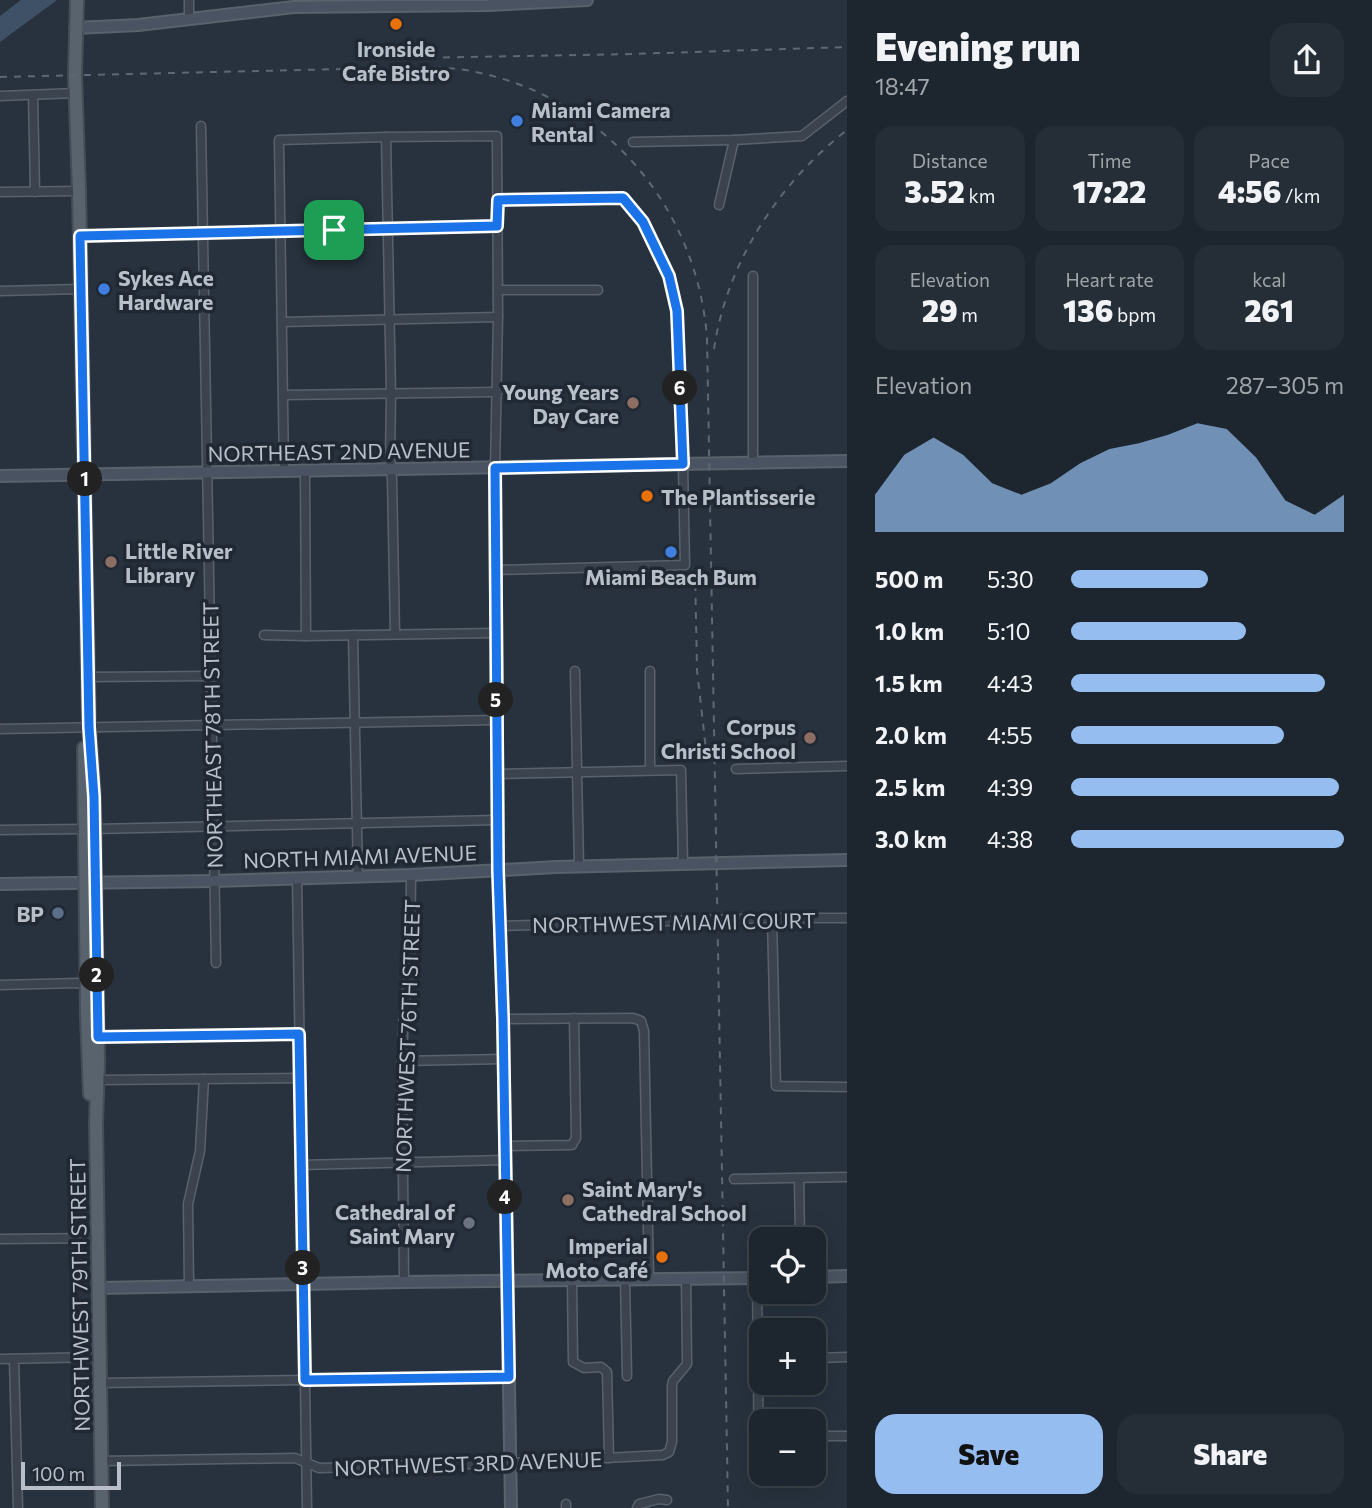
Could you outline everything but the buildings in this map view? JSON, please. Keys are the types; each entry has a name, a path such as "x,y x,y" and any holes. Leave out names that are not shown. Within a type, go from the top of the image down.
{"main road":[{"path":"72,0 75,28"},
{"path":"77,0 76,93 89,727 84,746 90,882"},
{"name":"NORTHWEST 79TH STREET","path":"90,882 87,984 90,1094 96,1123"},
{"name":"NORTHWEST 79TH STREET","path":"90,882 98,1037 96,1123 102,1508"},
{"path":"87,984 98,1037"}],"street":[{"path":"189,0 189,19"},
{"path":"75,28 131,26 294,3 587,0"},
{"path":"0,96 76,93"},
{"path":"33,95 35,192"},
{"path":"633,142 734,141 802,136 847,101"},
{"name":"NORTHEAST 78TH STREET","path":"201,127 216,963"},
{"path":"386,136 395,634"},
{"path":"284,470 279,140 497,136 495,633 511,1508"},
{"path":"719,205 734,141"},
{"path":"0,192 79,191"},
{"path":"495,570 685,565 677,311 669,276 649,233 623,198 498,200"},
{"path":"80,236 497,226"},
{"path":"753,276 753,463"},
{"path":"0,290 81,289"},
{"path":"498,290 598,290"},
{"path":"282,322 498,317"},
{"path":"284,395 498,393"},
{"name":"NORTHEAST 2ND AVENUE","path":"0,476 847,461"},
{"path":"305,470 306,636"},
{"path":"264,635 495,633"},
{"path":"353,635 358,877"},
{"path":"575,671 579,866"},
{"path":"650,671 650,770"},
{"path":"88,677 211,676"},
{"path":"0,729 497,720"},
{"path":"736,769 847,766"},
{"path":"497,774 681,770 683,864"},
{"path":"0,830 498,820"},
{"name":"NORTH MIAMI AVENUE","path":"0,884 358,877 579,866 847,860"},
{"name":"NORTHWEST 76TH STREET","path":"404,1282 402,1061 404,1008 411,971 411,875"},
{"path":"297,878 307,1508"},
{"path":"772,918 776,1086 847,1087"},
{"name":"NORTHWEST MIAMI COURT","path":"500,926 847,918"},
{"path":"0,985 87,984"},
{"path":"505,1146 572,1145 576,1138 574,1018"},
{"path":"503,1019 633,1018 641,1021 645,1031 649,1278"},
{"path":"98,1037 299,1034"},
{"path":"402,1061 503,1059"},
{"path":"98,1080 299,1078"},
{"path":"189,1286 188,1204 200,1151 204,1079"},
{"path":"301,1165 505,1160"},
{"path":"734,1179 847,1177"},
{"path":"799,1178 800,1227"},
{"path":"0,1240 98,1238"},
{"path":"826,1277 847,1276"},
{"path":"98,1288 749,1278"},
{"path":"625,1279 627,1376"},
{"name":"NORTHWEST 3RD AVENUE","path":"102,1461 295,1458 319,1468 510,1463 663,1455 669,1452 671,1442 673,1381 687,1364 686,1279"},
{"path":"572,1280 573,1362 584,1368 601,1367 607,1372 608,1458"},
{"path":"759,1304 759,1409"},
{"path":"0,1359 100,1357"},
{"path":"826,1358 847,1357"},
{"path":"14,1359 18,1508"},
{"path":"100,1383 509,1377"},
{"path":"826,1436 847,1436"},
{"path":"637,1508 639,1504 659,1499 667,1500"}],"water":[{"path":"21,0 57,0 0,42 0,16"}],"railway":[{"path":"415,58 847,47"},
{"path":"0,77 418,67 471,71 519,84 562,105 601,132 635,164 663,202 684,244 699,290 707,338 728,1508"},
{"path":"714,349 731,286 760,227 799,175 847,130"},
{"path":"695,570 697,670 707,759"}],"place":[{"name":"Ironside Cafe Bistro","path":"396,24"},
{"name":"Miami Camera Rental","path":"517,121"},
{"name":"Sykes Ace Hardware","path":"104,289"},
{"name":"Young Years Day Care","path":"633,403"},
{"name":"The Plantisserie","path":"647,496"},
{"name":"Miami Beach Bum","path":"671,552"},
{"name":"Little River Library","path":"111,562"},
{"name":"Corpus Christi School","path":"810,738"},
{"name":"BP","path":"58,913"},
{"name":"Saint Mary's Cathedral School","path":"568,1200"},
{"name":"Cathedral of Saint Mary","path":"469,1223"},
{"name":"Imperial Moto Café","path":"662,1257"}],"route":[{"path":"623,198 643,222 669,276 677,311 683,464 495,468 498,870 509,1377 305,1380 299,1034 98,1037 80,236 334,230 497,226 498,200 623,198"}]}
